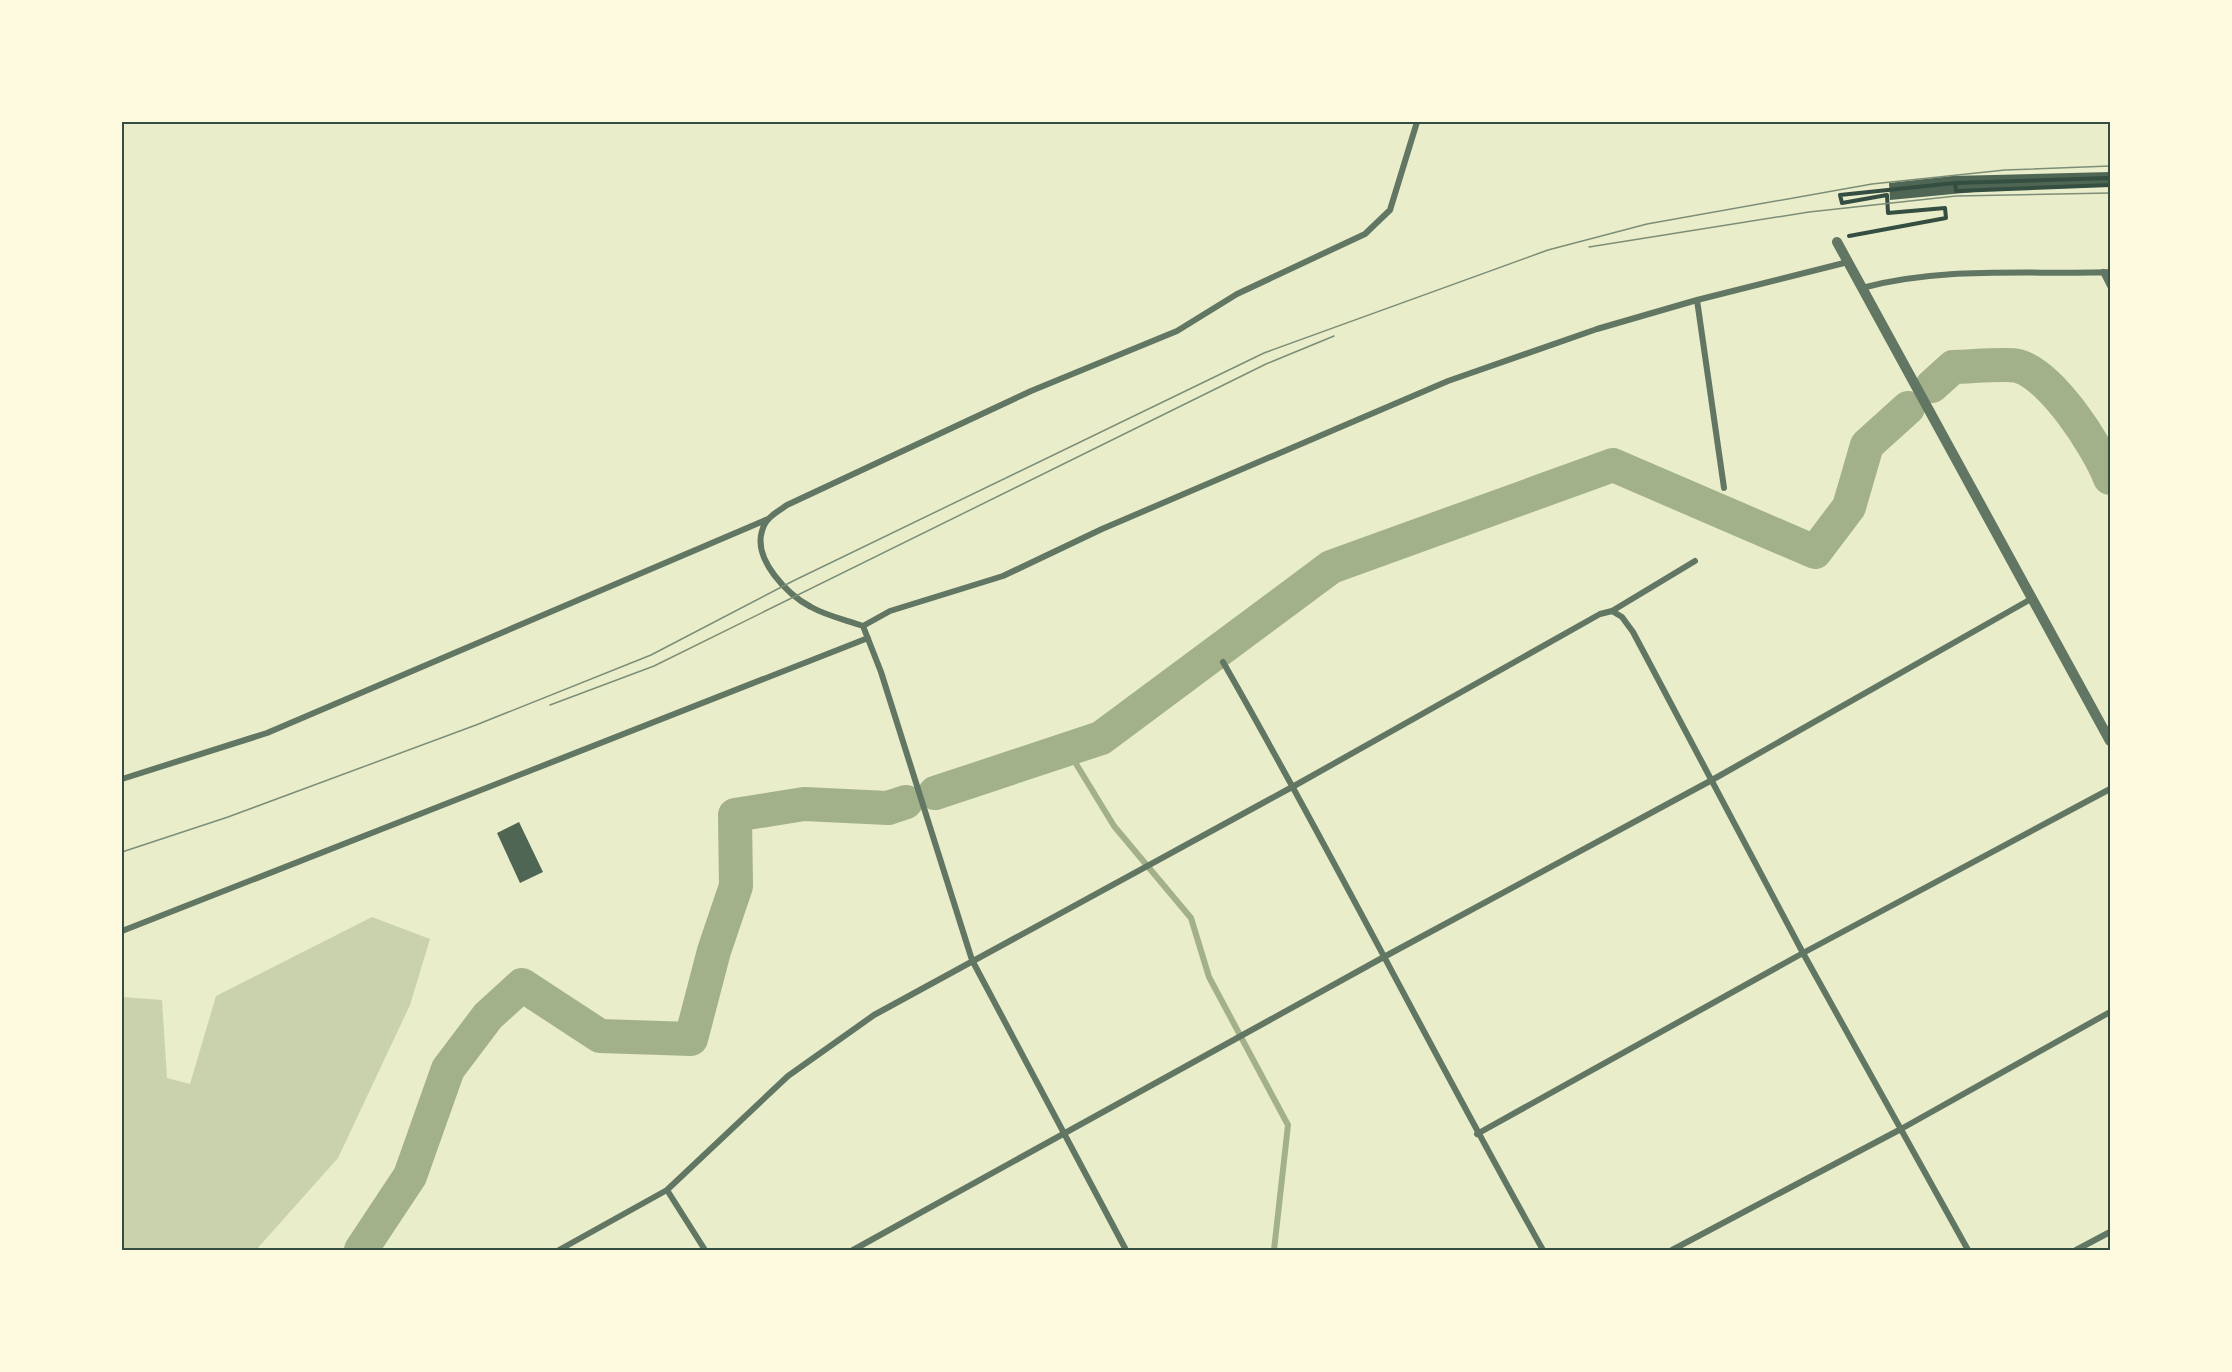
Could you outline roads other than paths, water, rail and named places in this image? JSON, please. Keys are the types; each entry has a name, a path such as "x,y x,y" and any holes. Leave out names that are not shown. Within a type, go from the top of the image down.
{"street":[{"path":"122,779 267,733 768,519 787,504 894,452 1031,390 1177,331 1237,294 1365,234 1390,210 1417,122"},
{"path":"1837,242 2110,741"},
{"path":"863,626 890,611 1003,576 1102,529 1448,381 1597,329 1697,300 1849,261"},
{"path":"2103,272 2110,286"},
{"path":"1861,288 1890,280 1934,275 2110,272"},
{"path":"1697,300 1724,488"},
{"path":"768,519 762,531 761,546 768,563 783,586 812,608 863,626 881,672 972,960 1126,1251"},
{"path":"559,1251 667,1190 758,1102 819,1051 874,1015 1294,786 1600,614 1612,611 1695,561"},
{"path":"853,1251 1382,958 1712,780 2031,599"},
{"path":"1612,611 1622,617 1633,632 1803,953 1968,1251"},
{"path":"122,931 868,638"},
{"path":"1223,662 1294,786 1382,958 1543,1251"},
{"path":"1477,1134 1803,953 2110,789"},
{"path":"1672,1251 1901,1129 2110,1012"},
{"path":"667,1190 705,1251"},
{"path":"2076,1251 2110,1232"}],"waterway":[{"path":"1932,386 1953,367 2012,365 2031,372 2059,397 2085,431 2110,478"},
{"path":"935,793 1101,738 1331,567 1613,465 1815,552 1849,507 1867,445 1908,408"},
{"path":"1067,749 1114,826 1191,918 1209,977 1288,1125 1274,1250"},
{"path":"361,1250 410,1176 448,1069 488,1016 522,985 600,1036 691,1039 714,951 736,886 735,815 804,804 888,808 906,802"}],"tram line":[{"path":"122,852 228,817 476,725 651,655 793,581 1264,353 1548,250 1647,224 1872,184 2005,170 2110,166"},
{"path":"1589,247 1809,212 1956,196 2110,193"},
{"path":"550,705 654,666 1266,364 1334,336"}]}
